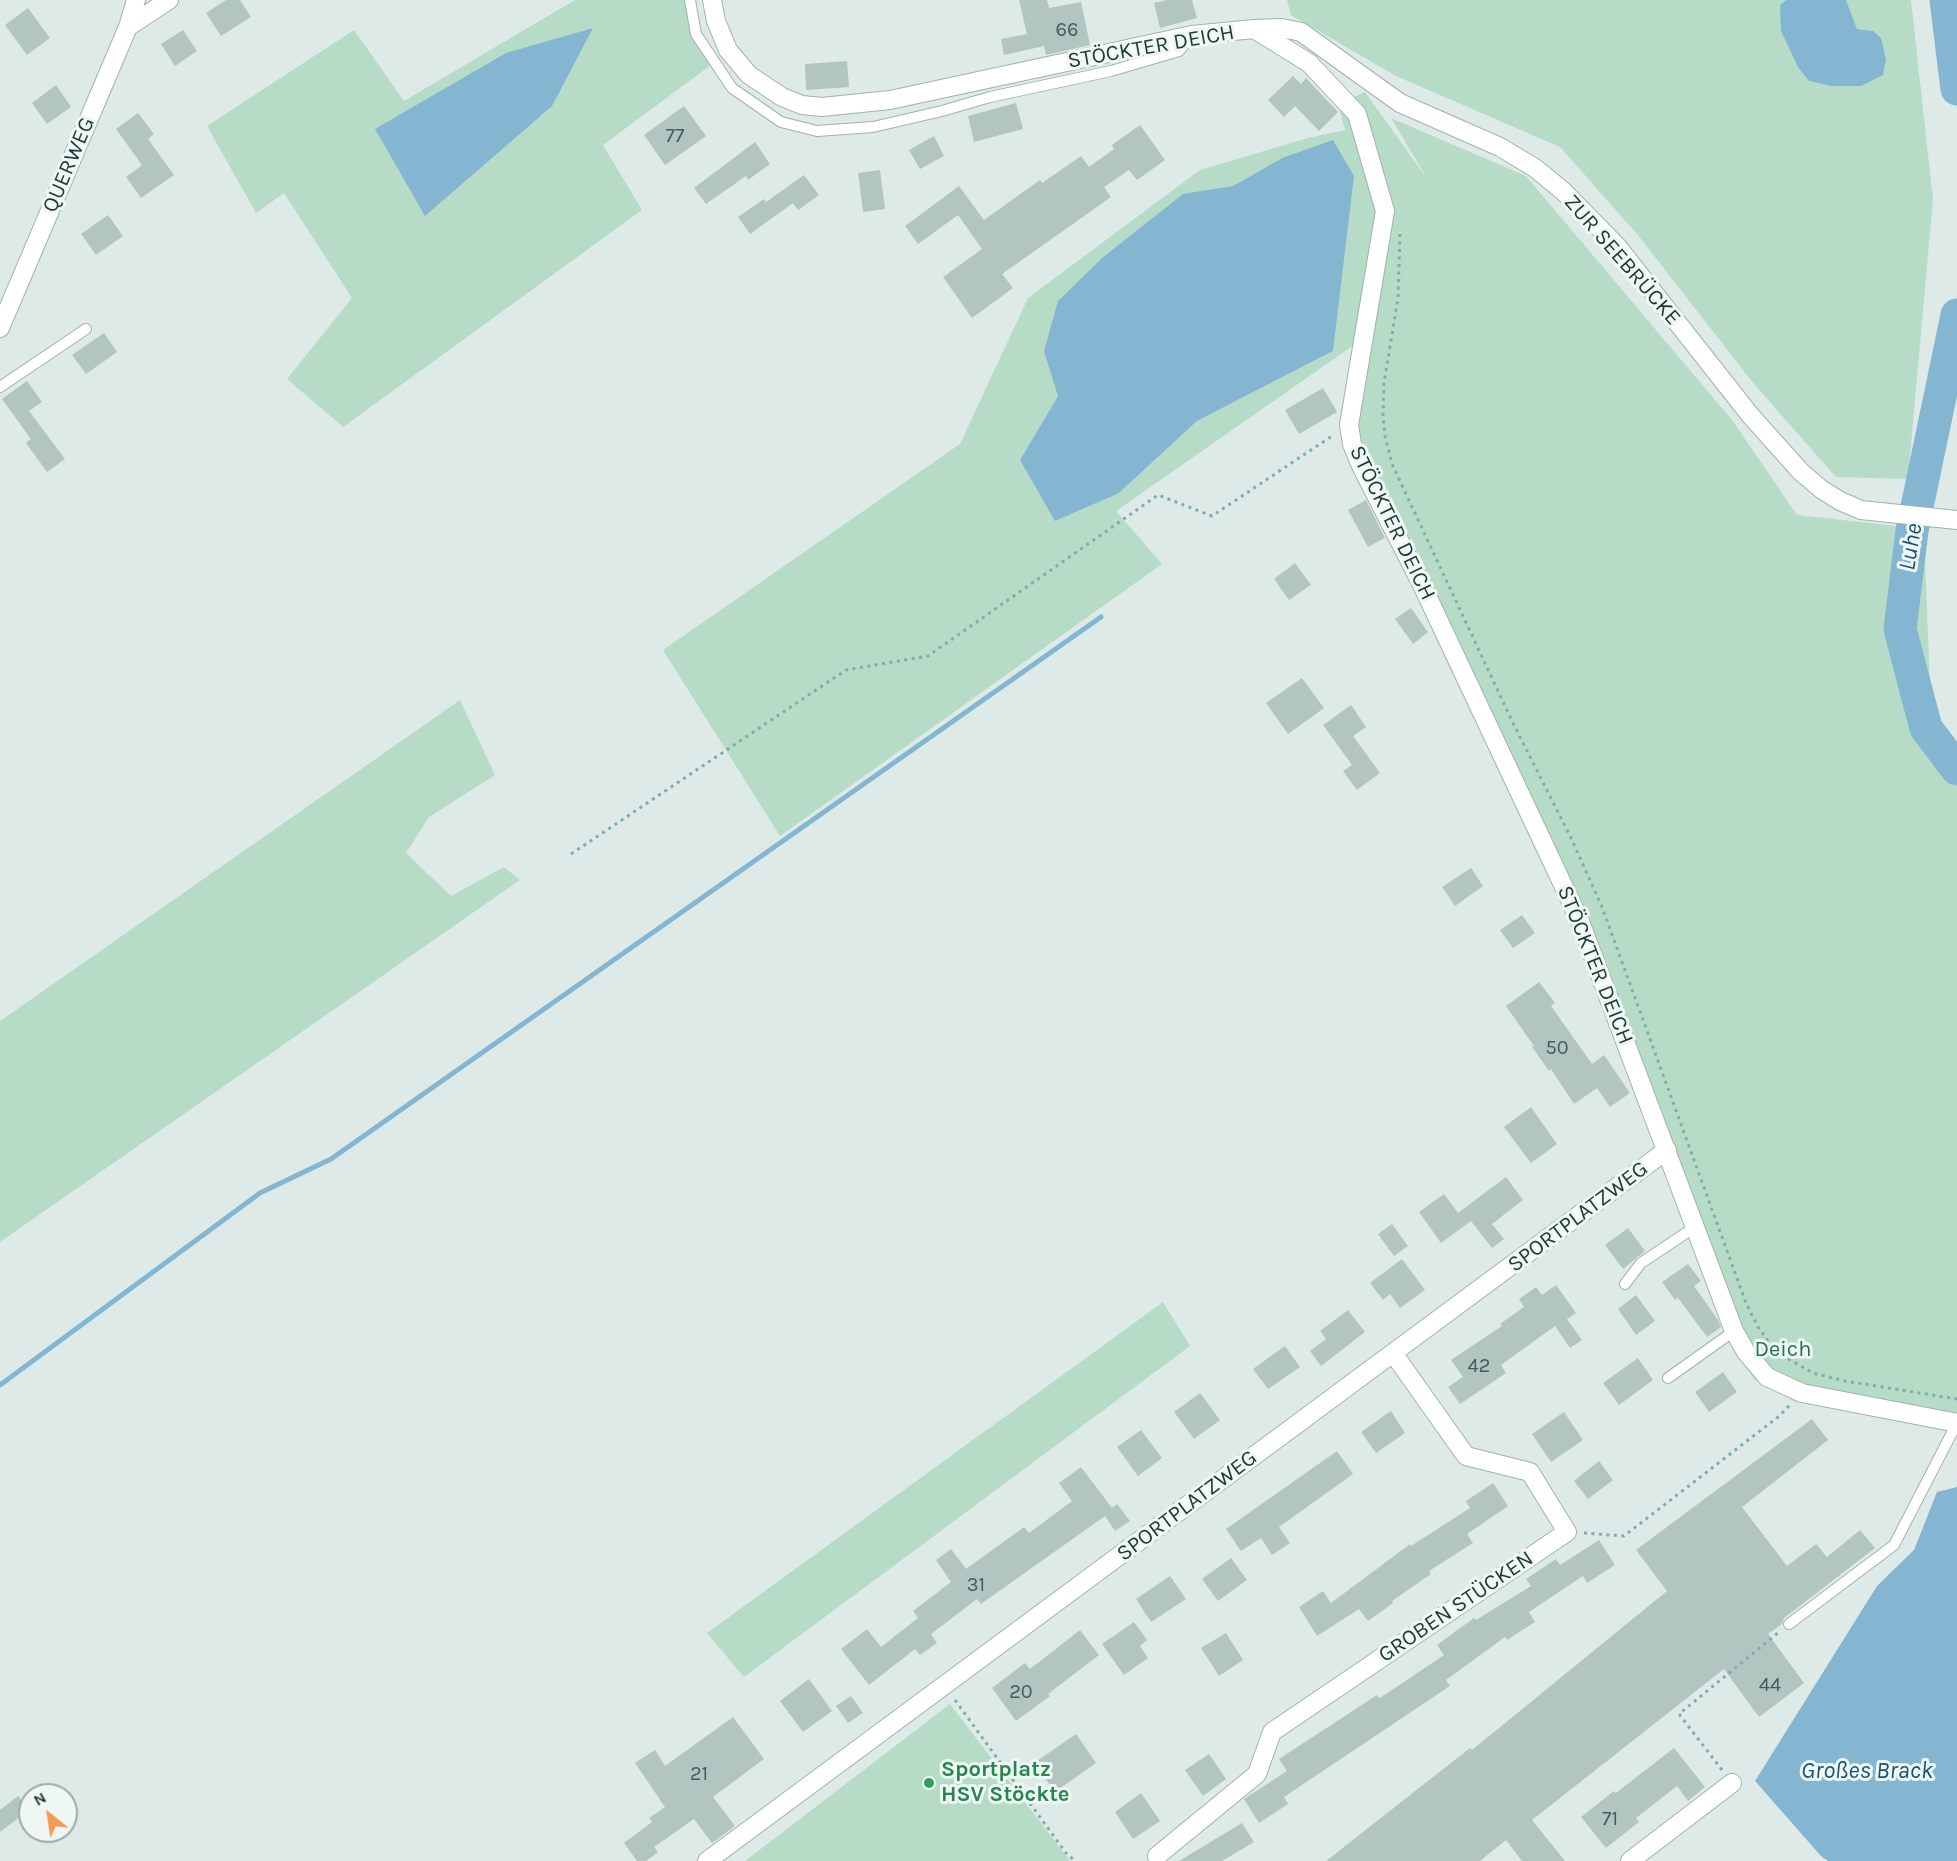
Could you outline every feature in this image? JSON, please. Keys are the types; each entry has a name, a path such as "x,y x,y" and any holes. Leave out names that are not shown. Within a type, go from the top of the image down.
{"street":[{"name":"QUERWEG","path":"0,328 128,27 136,0"},
{"path":"128,27 169,0"},
{"name":"STÖCKTER DEICH","path":"711,0 716,21 728,50 749,75 782,97 802,105 822,107 890,100 1192,35 1254,29 1309,63 1357,114 1385,211 1349,425 1352,444 1422,585 1579,918 1734,1331 1746,1352 1767,1377 1802,1394 1957,1423"},
{"name":"ZUR SEEBRÜCKE","path":"1254,29 1282,28 1300,32 1400,103 1500,147 1534,168 1570,198 1617,246 1750,415 1821,489 1861,510 1949,519"},
{"name":"SPORTPLATZWEG","path":"707,1861 1667,1150"},
{"path":"1393,1353 1466,1456 1530,1472 1567,1532"},
{"name":"GROBEN STÜCKEN","path":"1157,1856 1257,1774 1272,1732 1567,1532"},
{"path":"1630,1861 1732,1783"}],"lane":[{"path":"690,0 696,34 732,88 780,122 817,132 873,127 990,97 1111,71 1179,51 1192,35"},
{"path":"0,387 86,329"},
{"path":"1624,1284 1641,1263 1695,1227"},
{"path":"1668,1378 1734,1331"},
{"name":"STÖCKTER DEICH","path":"1789,1624 1894,1545 1957,1423"}],"path":[{"path":"1400,231 1398,298 1384,383 1385,436 1392,464 1602,907 1746,1303 1771,1346 1813,1373 1845,1381 1957,1399"},
{"path":"571,854 846,670 928,656 1158,495 1212,516 1349,425"},
{"path":"1567,1532 1624,1536 1778,1417 1802,1394"},
{"path":"1732,1783 1679,1714 1789,1624"},
{"path":"945,1686 1066,1853 1075,1861"}],"green space":[{"path":"575,0 688,0 711,65 603,145 642,210 343,427 287,379 352,298 284,193 256,213 207,126 354,30 404,101"},
{"path":"1287,0 1786,0 1780,5 1809,81 1831,86 1861,86 1873,31 1857,29 1846,0 1911,0 1933,199 1908,479 1836,477 1754,384 1637,234 1560,147 1396,76 1291,15"},
{"name":"Deich","path":"1365,92 1428,180 1391,118 1526,176 1732,420 1797,515 1915,528 1924,533 1932,737 1957,756 1957,1427 1794,1401 1754,1379 1735,1346 1580,938 1344,439 1354,345 1116,511 1162,564 780,836 663,650 960,444 1028,298 1200,170 1308,138 1345,130 1340,111 1350,99","holes":["1282,158 1333,351 1197,421 1119,493 1020,460 1058,396 1058,301 1102,258 1183,195 1233,186"]},
{"path":"460,700 495,775 429,817 406,853 451,896 504,867 520,880 0,1242 0,1021"},
{"path":"1163,1302 1190,1346 744,1677 707,1633"},
{"name":"Sportplatz HSV Stöckte","path":"950,1704 1070,1861 745,1861"}],"water":[{"path":"1786,0 1846,0 1857,29 1873,31 1881,38 1886,59 1883,75 1861,86 1831,86 1809,81 1798,67 1781,31 1780,5"},
{"path":"593,28 552,106 425,216 375,129 506,53"},
{"path":"1333,140 1354,176 1333,351 1197,421 1119,493 1055,521 1020,460 1058,396 1044,351 1058,301 1102,258 1183,194 1233,186 1282,158"},
{"name":"Großes Brack","path":"1957,1487 1957,1861 1828,1861 1821,1856 1755,1781 1877,1586 1914,1550 1937,1492"}],"building":[{"path":"226,0 240,0 251,17 221,36 206,13"},
{"path":"1019,0 1047,0 1049,8 1081,2 1090,45 1046,55 1044,46 1004,55 1001,39 1027,34"},
{"path":"1167,0 1192,0 1197,18 1160,28 1154,3"},
{"path":"28,8 50,38 27,55 5,25"},
{"path":"183,30 197,51 175,66 161,44"},
{"path":"847,61 849,87 806,90 805,64"},
{"path":"1293,76 1301,84 1306,78 1338,112 1319,131 1295,106 1284,117 1268,100"},
{"path":"56,85 71,107 47,124 32,103"},
{"path":"1016,103 1023,129 974,142 968,116"},
{"path":"684,106 706,136 665,165 644,135"},
{"path":"138,113 154,134 148,139 174,175 141,198 126,177 142,165 116,129"},
{"path":"1140,125 1165,160 1137,180 1129,170 1104,187 1111,197 1002,274 1013,288 972,318 943,277 982,249 958,215 918,244 905,226 959,186 984,220 1040,180 1042,183 1081,156 1089,167 1114,149 1112,145"},
{"path":"934,136 944,156 920,169 909,150"},
{"path":"755,142 770,164 748,180 746,176 706,204 694,188"},
{"path":"880,170 885,209 863,212 858,173"},
{"path":"804,175 819,195 798,210 793,203 750,234 738,217 764,199 766,202"},
{"path":"108,215 123,236 96,255 81,234"},
{"path":"104,333 117,352 86,374 72,355"},
{"path":"27,381 42,402 29,411 65,459 47,472 26,443 31,439 2,399"},
{"path":"1323,388 1337,412 1299,434 1285,410"},
{"path":"1366,500 1385,538 1368,547 1348,510"},
{"path":"1295,563 1311,585 1289,600 1274,579"},
{"path":"1411,608 1428,632 1413,644 1395,619"},
{"path":"1302,678 1324,708 1288,734 1266,703"},
{"path":"1351,705 1366,727 1353,736 1380,773 1357,790 1343,771 1352,765 1323,725"},
{"path":"1471,868 1483,886 1455,906 1442,887"},
{"path":"1522,915 1535,933 1513,948 1500,930"},
{"path":"1539,982 1555,1003 1551,1006 1592,1064 1604,1055 1630,1093 1610,1107 1597,1088 1574,1104 1551,1069 1549,1071 1532,1047 1534,1046 1506,1006"},
{"path":"1531,1107 1557,1144 1531,1163 1504,1127"},
{"path":"1506,1177 1523,1200 1492,1224 1504,1239 1492,1248 1471,1221 1441,1243 1419,1212 1444,1194 1458,1213"},
{"path":"1392,1224 1408,1246 1394,1256 1378,1234"},
{"path":"1628,1228 1645,1251 1623,1269 1605,1245"},
{"path":"1402,1259 1425,1290 1400,1308 1390,1294 1383,1300 1370,1283"},
{"path":"1688,1264 1701,1281 1694,1286 1721,1327 1707,1337 1678,1298 1675,1300 1662,1282"},
{"path":"1556,1285 1576,1313 1567,1319 1582,1340 1570,1348 1555,1326 1501,1365 1506,1373 1460,1404 1448,1387 1463,1377 1451,1360 1502,1326 1500,1324 1524,1307 1519,1299 1536,1287 1542,1295"},
{"path":"1636,1295 1655,1321 1636,1335 1618,1309"},
{"path":"1348,1310 1365,1332 1321,1366 1310,1351 1326,1339 1320,1331"},
{"path":"1285,1346 1300,1367 1268,1389 1253,1369"},
{"path":"1638,1358 1653,1380 1619,1405 1603,1383"},
{"path":"1723,1372 1737,1392 1709,1412 1695,1392"},
{"path":"1200,1393 1220,1420 1194,1439 1174,1412"},
{"path":"1391,1411 1405,1433 1376,1453 1361,1432"},
{"path":"1564,1412 1583,1440 1551,1462 1532,1434"},
{"path":"1812,1419 1828,1440 1742,1507 1787,1566 1816,1544 1827,1557 1860,1530 1875,1548 1784,1618 1782,1624 1768,1634 1804,1683 1759,1717 1724,1669 1532,1820 1565,1861 1522,1861 1506,1840 1480,1861 1326,1861 1470,1748 1472,1750 1667,1591 1636,1550"},
{"path":"1141,1430 1162,1458 1138,1476 1117,1447"},
{"path":"1337,1451 1353,1474 1279,1527 1290,1543 1272,1555 1261,1538 1241,1551 1226,1529"},
{"path":"1599,1461 1613,1480 1588,1499 1574,1481"},
{"path":"1081,1467 1112,1508 1117,1504 1130,1521 1115,1531 1105,1516 981,1604 977,1599 931,1634 937,1643 920,1655 915,1649 869,1685 841,1649 867,1629 881,1647 918,1618 913,1611 951,1582 936,1560 951,1549 966,1569 1024,1527 1029,1533 1072,1501 1059,1483"},
{"path":"1493,1483 1508,1506 1467,1534 1473,1543 1429,1571 1431,1574 1368,1621 1359,1609 1317,1636 1299,1607 1323,1591 1331,1603 1410,1544 1411,1546 1470,1508 1466,1501"},
{"path":"1599,1540 1615,1565 1587,1583 1583,1576 1529,1612 1535,1622 1507,1640 1505,1637 1446,1680 1450,1686 1284,1797 1288,1804 1259,1823 1244,1799 1287,1771 1279,1759 1377,1695 1380,1698 1444,1655 1437,1645 1474,1618 1476,1620 1531,1586 1526,1579 1556,1559 1560,1565"},
{"path":"1231,1558 1247,1580 1218,1601 1202,1579"},
{"path":"1170,1576 1186,1599 1151,1622 1136,1599"},
{"path":"1134,1622 1147,1640 1140,1646 1148,1658 1124,1675 1102,1644"},
{"path":"1080,1630 1099,1655 1016,1721 992,1688 1025,1663 1030,1669"},
{"path":"1226,1633 1243,1660 1219,1676 1201,1648"},
{"path":"809,1679 832,1711 803,1732 780,1701"},
{"path":"851,1696 863,1713 848,1723 836,1706"},
{"path":"733,1717 764,1759 713,1797 735,1826 712,1843 694,1819 654,1847 658,1852 646,1861 637,1861 624,1843 652,1822 649,1818 665,1807 635,1763 655,1750 665,1766"},
{"path":"1076,1734 1096,1763 1055,1792 1034,1763"},
{"path":"1674,1748 1705,1787 1688,1801 1677,1786 1636,1818 1639,1822 1606,1848 1581,1817"},
{"path":"1209,1754 1226,1779 1203,1796 1185,1770"},
{"path":"1141,1793 1160,1821 1133,1839 1115,1812"},
{"path":"18,1796 18,1818 0,1832 0,1810"},
{"path":"1242,1823 1254,1842 1222,1861 1179,1861"}],"waterway":[{"name":"Luhe","path":"1946,0 1957,89"},
{"name":"Luhe","path":"1957,315 1912,531 1900,629 1926,728 1957,769"},
{"path":"0,1385 260,1193 331,1159 1101,617"}],"place":[{"name":"Sportplatz HSV Stöckte","path":"929,1783"}]}
